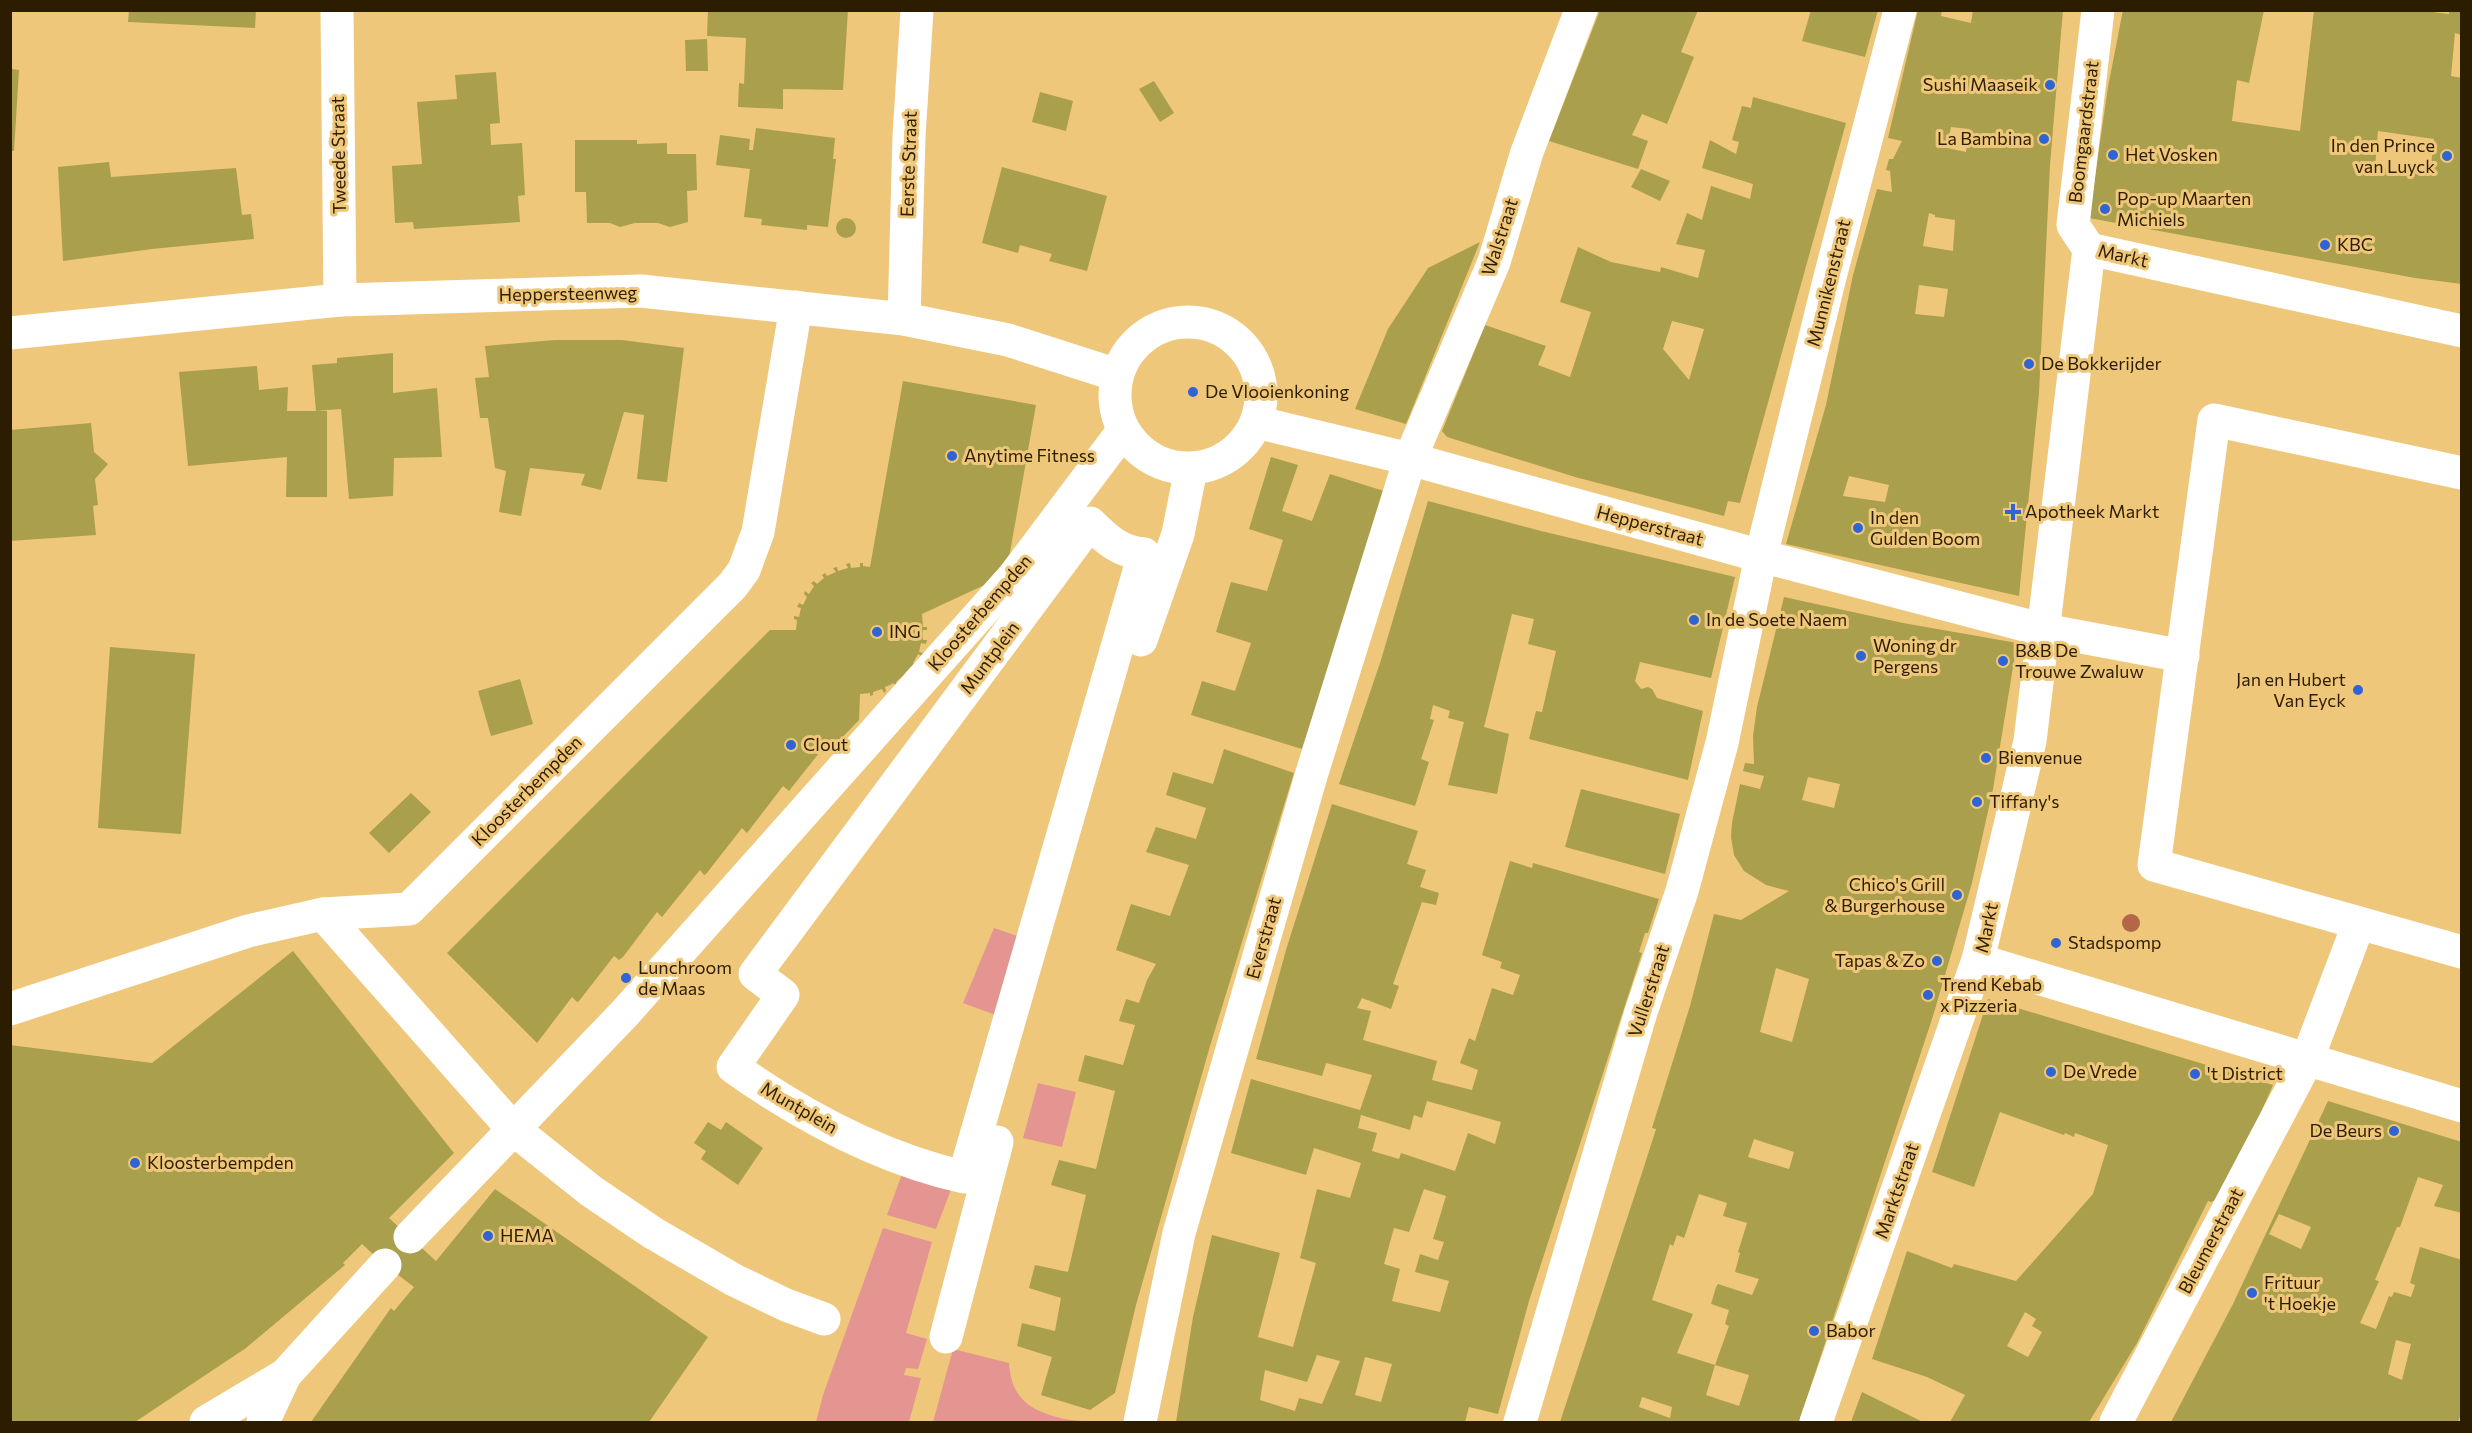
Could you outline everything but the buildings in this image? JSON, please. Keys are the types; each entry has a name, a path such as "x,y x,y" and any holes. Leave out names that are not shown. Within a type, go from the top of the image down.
{"street":[{"name":"Tweede Straat","path":"337,10 340,300"},
{"name":"Eerste Straat","path":"904,319 909,136 917,10"},
{"name":"Walstraat","path":"1410,459 1494,262 1527,152 1581,10"},
{"name":"Munnikenstraat","path":"1761,556 1830,277 1900,10"},
{"name":"Boomgaardstraat","path":"2089,249 2073,225 2098,10"},
{"name":"Markt","path":"2462,331 2089,249 2030,741 1978,960 2462,1106"},
{"name":"Heppersteenweg","path":"10,333 340,300 641,291 904,319 1008,340 1117,375"},
{"name":"Kloosterbempden","path":"10,1009 248,931 323,914 409,909 733,585 744,570 758,532 796,306"},
{"path":"1201,323 1229,335 1250,356 1260,384 1260,403 1256,422 1246,440 1231,455 1212,465 1191,469 1160,463 1139,450 1123,430 1115,403 1117,375 1126,357 1138,342 1153,331 1171,324 1201,323"},
{"path":"2462,473 2214,420 2154,865 2462,952"},
{"name":"Hepperstraat","path":"1256,422 1410,459 1761,556 2044,630"},
{"name":"Kloosterbempden","path":"410,1237 512,1128 625,1013 1014,576 1123,430"},
{"name":"Everstraat","path":"1140,1422 1179,1233 1311,776 1410,459"},
{"path":"946,1337 968,1245 1119,705 1178,534 1191,469"},
{"name":"Muntplein","path":"1090,523 1117,548 1144,554 963,1177 936,1170 853,1138 780,1100 733,1067 783,995 755,974 1090,523"},
{"name":"Vullerstraat","path":"1520,1422 1641,1012 1682,891 1722,743 1761,556"},
{"path":"2044,630 2182,656"},
{"path":"323,914 512,1128 591,1191 653,1233 734,1280 786,1305 824,1319"},
{"path":"2307,1060 2359,923"},
{"name":"Marktstraat","path":"1816,1422 1978,960"},
{"name":"Bleumerstraat","path":"2116,1422 2307,1060"},
{"path":"263,1422 285,1376 385,1265"},
{"path":"206,1422 285,1376"}],"shaded area":[{"path":"994,928 1032,941 1009,1020 963,1003"},
{"path":"1038,1083 1076,1092 1062,1147 1023,1138"},
{"path":"906,1163 955,1179 936,1229 887,1215"},
{"path":"883,1228 932,1242 906,1333 927,1339 918,1369 906,1368 904,1375 921,1378 909,1422 816,1422 823,1395"},
{"path":"953,1349 1009,1363 1012,1380 1019,1395 1035,1409 1057,1417 1102,1422 933,1422"}],"place":[{"name":"Sushi Maaseik","path":"2050,85"},
{"name":"La Bambina","path":"2044,139"},
{"name":"Het Vosken","path":"2113,155"},
{"name":"In den Prince van Luyck","path":"2447,156"},
{"name":"Pop-up Maarten Michiels","path":"2105,209"},
{"name":"KBC","path":"2325,245"},
{"name":"De Bokkerijder","path":"2029,364"},
{"name":"De Vlooienkoning","path":"1193,392"},
{"name":"Anytime Fitness","path":"952,456"},
{"name":"Apotheek Markt","path":"2013,512"},
{"name":"In den Gulden Boom","path":"1858,528"},
{"name":"In de Soete Naem","path":"1694,620"},
{"name":"ING","path":"877,632"},
{"name":"Woning dr Pergens","path":"1861,656"},
{"name":"B&B De Trouwe Zwaluw","path":"2003,661"},
{"name":"Jan en Hubert Van Eyck","path":"2358,690"},
{"name":"Clout","path":"791,745"},
{"name":"Bienvenue","path":"1986,758"},
{"name":"Tiffany's","path":"1977,802"},
{"name":"Chico's Grill & Burgerhouse","path":"1957,895"},
{"name":"Stadspomp","path":"2056,943"},
{"name":"Tapas & Zo","path":"1937,961"},
{"name":"Lunchroom de Maas","path":"626,978"},
{"name":"Trend Kebab x Pizzeria","path":"1928,995"},
{"name":"De Vrede","path":"2051,1072"},
{"name":"'t District","path":"2195,1074"},
{"name":"De Beurs","path":"2394,1131"},
{"name":"Kloosterbempden","path":"135,1163"},
{"name":"HEMA","path":"488,1236"},
{"name":"Frituur 't Hoekje","path":"2252,1293"},
{"name":"Babor","path":"1814,1331"}]}
